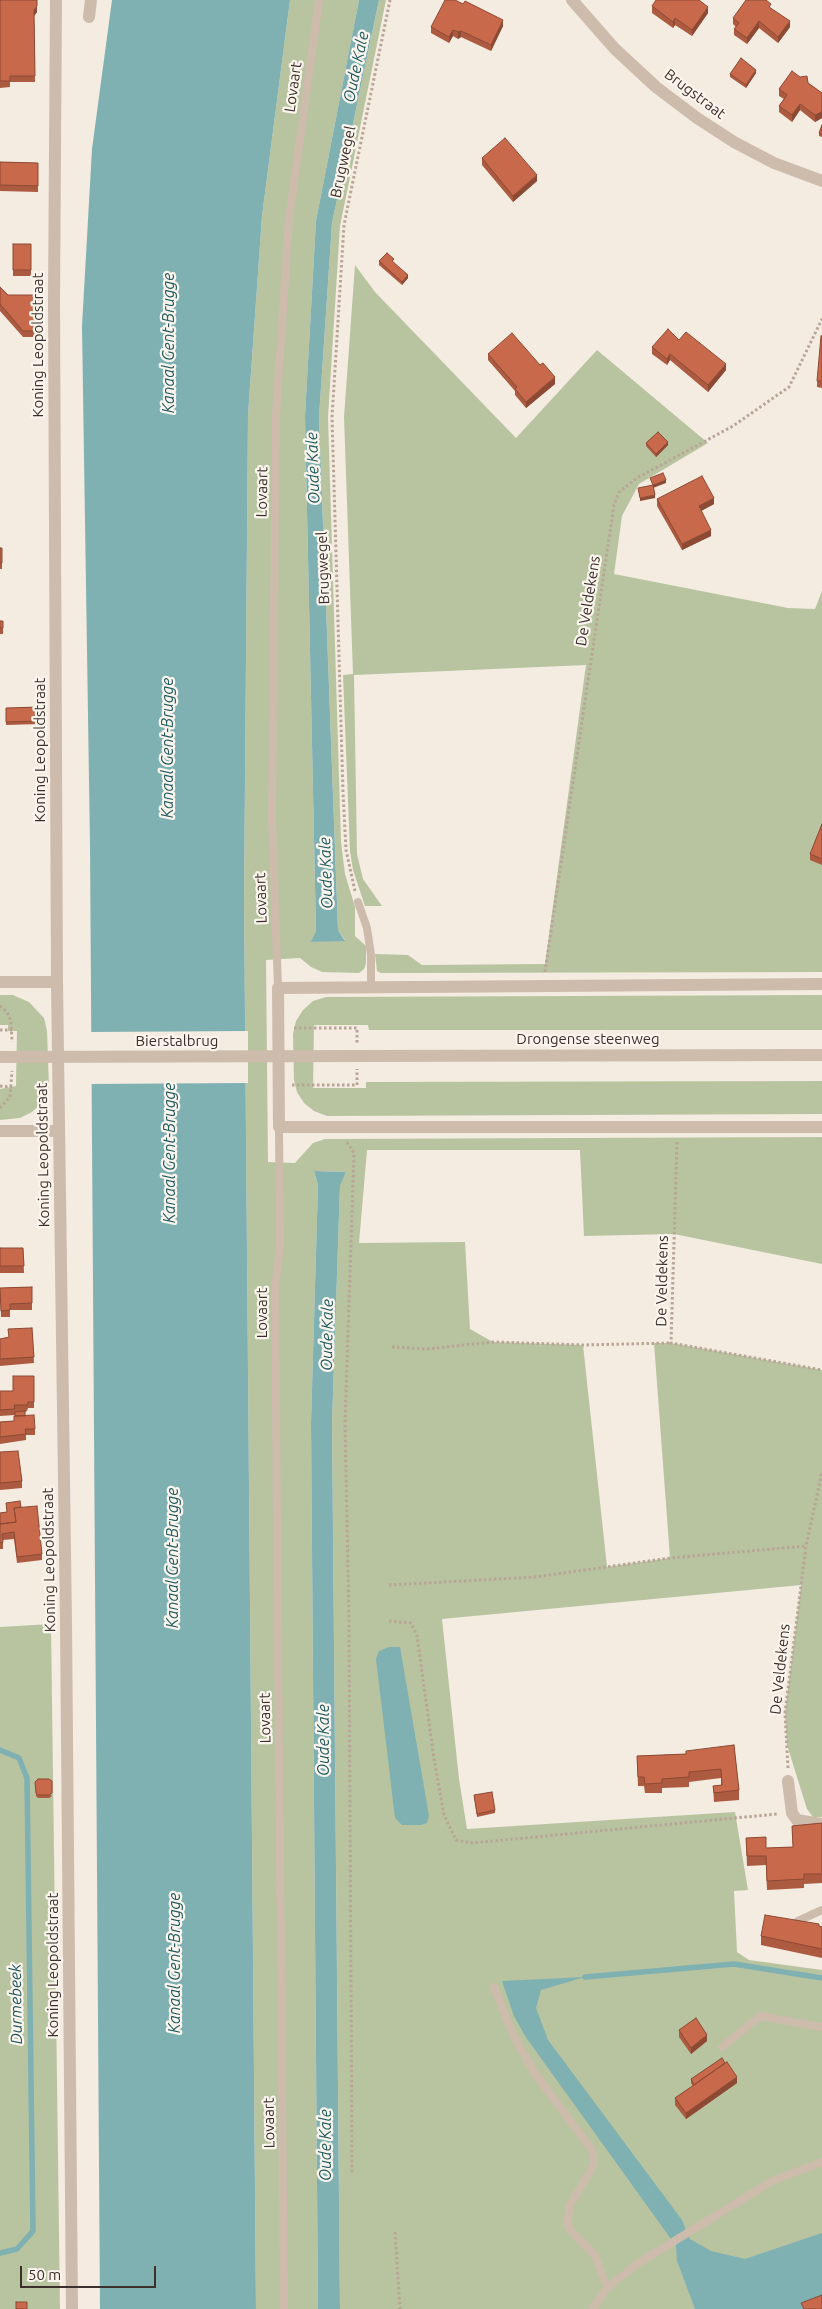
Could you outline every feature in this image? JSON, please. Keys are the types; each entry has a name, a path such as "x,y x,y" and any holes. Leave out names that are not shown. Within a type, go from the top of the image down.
{"street":[{"name":"Koning Leopoldstraat","path":"56,0 54,301 57,982 66,1622 72,2309"},
{"path":"90,17 91,0"},
{"name":"Brugstraat","path":"572,0 615,49 656,87 697,118 758,155 822,181"},
{"path":"0,982 57,982"},
{"path":"822,984 278,988 279,1127 822,1127"},
{"name":"Drongense steenweg","path":"354,1056 822,1055"},
{"name":"Bierstalbrug","path":"0,1057 354,1056"},
{"path":"0,1131 59,1131"},
{"path":"788,1781 792,1813 797,1820 822,1824"}],"lane":[{"name":"Lovaart","path":"278,988 272,818 276,415 289,219 319,0"},
{"path":"358,902 367,928 371,955 371,987"},
{"name":"Lovaart","path":"279,1127 280,1248 275,1288 284,2309"},
{"path":"798,1921 822,1910"},
{"path":"494,1987 513,2035 534,2072 592,2150 592,2168 570,2205 567,2223 571,2232 595,2255 607,2288"},
{"path":"722,2047 760,2016 822,2027"},
{"path":"592,2309 607,2288 620,2276 661,2249 772,2181 822,2162"}],"path":[{"name":"Brugwegel","path":"358,902 350,875 346,850 332,417 344,225 390,0"},
{"name":"De Veldekens","path":"545,987 545,964 614,505 619,492 637,478 733,426 789,387 822,319"},
{"path":"0,1006 7,1012 12,1030 0,1030"},
{"path":"278,1028 357,1028"},
{"path":"279,1086 358,1085"},
{"path":"0,1086 12,1087"},
{"path":"338,1127 354,1153 345,1423 349,1619 352,2175"},
{"name":"De Veldekens","path":"677,1127 671,1343 822,1370"},
{"path":"392,1347 427,1349 493,1342 583,1345 671,1343"},
{"name":"De Veldekens","path":"788,1781 785,1713 806,1546 822,1472"},
{"path":"389,1585 535,1577 670,1558 806,1546"},
{"path":"389,1621 411,1623 417,1636 434,1759 444,1815 456,1840 472,1844 792,1813"},
{"path":"395,2232 400,2309"}],"green space":[{"path":"290,0 359,0 316,221 305,416 316,931 312,942 345,940 338,930 319,417 332,223 379,0 386,0 340,226 328,417 341,842 345,874 355,907 355,936 366,946 366,964 359,973 322,972 311,967 300,958 266,960 268,1162 295,1163 313,1143 325,1139 822,1137 822,1264 674,1234 584,1236 580,1150 367,1150 359,1243 465,1242 470,1329 493,1342 583,1345 607,1567 670,1558 654,1343 671,1343 822,1370 822,1817 813,1817 807,1809 787,1745 785,1713 801,1585 442,1619 459,1779 467,1829 735,1812 748,1890 734,1891 737,1952 749,1960 822,1970 822,2309 340,2309 332,1423 340,1185 346,1172 314,1171 318,1185 311,1423 318,2309 256,2309 244,901 248,415 262,216"},
{"path":"355,265 375,292 516,438 597,350 708,443 639,484 622,516 614,574 788,608 815,609 822,591 822,972 381,973 377,971 375,954 408,955 422,965 545,964 586,665 354,675 357,854 363,879 382,906 365,906 353,870 350,851 343,675 353,674 344,417"},
{"path":"0,995 13,995 29,1002 44,1018 47,1031 49,1087 44,1101 32,1112 20,1118 0,1120 0,1089 16,1086 17,1031 8,1031 8,1025 0,1025"},
{"path":"822,995 822,1030 369,1030 368,1025 314,1025 313,1088 366,1088 366,1082 822,1081 822,1114 327,1116 314,1111 304,1103 297,1092 294,1080 293,1034 296,1021 303,1010 313,1001 326,997"},
{"path":"51,1624 60,2309 0,2309 0,1627"}],"water":[{"name":"Kanaal Gent-Brugge","path":"112,0 290,0 262,216 248,415 244,901 256,2309 100,2309 90,845 82,326 92,149"},
{"name":"Oude Kale","path":"359,0 379,0 332,223 319,417 338,930 345,941 311,942 316,931 305,416 316,221"},
{"name":"Oude Kale","path":"314,1171 346,1172 340,1186 332,1423 340,2309 318,2309 311,1423 318,1185"},
{"path":"389,1647 400,1647 429,1816 427,1823 421,1825 402,1825 395,1818 376,1659 379,1651"},
{"path":"585,1977 541,1990 536,2008 548,2040 682,2220 690,2239 711,2251 745,2259 822,2233 822,2304 810,2309 695,2309 677,2261 676,2246 525,2036 514,2016 502,1981"}],"pier":[{"path":"248,1031 248,1083 89,1084 88,1032"}],"building":[{"path":"0,0 37,0 37,6 34,10 35,76 10,76 10,81 0,81"},
{"path":"445,0 455,0 463,4 465,1 503,20 491,45 461,31 453,30 449,37 431,27"},
{"path":"656,0 699,0 708,7 692,30 675,18 673,22 652,6"},
{"path":"746,0 766,0 771,4 769,7 790,21 778,37 759,21 747,38 734,29 739,23 733,18"},
{"path":"741,58 756,70 746,85 730,74"},
{"path":"792,71 800,77 807,76 808,83 822,93 822,112 815,115 800,104 792,115 779,106 787,95 779,89"},
{"path":"505,138 537,175 513,196 482,158"},
{"path":"0,162 38,163 38,186 0,185"},
{"path":"13,244 31,244 31,270 13,270"},
{"path":"387,253 394,259 392,261 408,275 402,282 379,261"},
{"path":"0,287 8,295 39,295 39,331 23,331 0,304"},
{"path":"668,329 679,340 686,332 726,364 708,385 670,354 667,359 652,347"},
{"path":"512,333 540,365 543,363 555,377 526,402 515,389 517,387 488,354"},
{"path":"821,336 822,381 817,381"},
{"path":"658,432 668,442 656,454 646,443"},
{"path":"663,473 666,480 653,485 650,478"},
{"path":"702,476 714,498 699,506 711,530 682,544 657,499"},
{"path":"653,485 655,495 640,498 638,488"},
{"path":"0,548 2,548 2,563 0,563"},
{"path":"0,621 3,621 3,628 0,628"},
{"path":"40,707 40,721 6,722 6,708"},
{"path":"822,824 822,859 810,854"},
{"path":"0,1248 23,1248 24,1266 0,1266"},
{"path":"32,1287 32,1303 10,1304 10,1310 1,1311 0,1288"},
{"path":"32,1328 34,1357 0,1359 0,1339 9,1337 8,1329"},
{"path":"13,1376 34,1376 34,1402 28,1402 27,1405 14,1405 15,1409 0,1410 0,1391 13,1391"},
{"path":"25,1411 25,1416 15,1416 15,1412"},
{"path":"34,1415 35,1429 25,1429 26,1434 0,1437 0,1422 14,1421 14,1416"},
{"path":"18,1451 22,1481 0,1483 0,1452"},
{"path":"20,1501 21,1507 14,1508 16,1522 0,1524 0,1513 7,1512 6,1503"},
{"path":"37,1506 42,1554 17,1557 14,1532 2,1534 3,1542 0,1543 0,1524 16,1522 14,1508"},
{"path":"734,1745 739,1790 714,1793 713,1786 722,1785 721,1769 689,1772 689,1777 662,1779 662,1783 645,1784 644,1777 638,1777 637,1756 686,1754 686,1751"},
{"path":"38,1779 49,1779 52,1781 52,1793 49,1795 38,1795 36,1793 35,1782"},
{"path":"492,1792 495,1810 477,1814 474,1795"},
{"path":"822,1823 822,1874 804,1874 804,1879 767,1881 766,1856 747,1856 746,1838 766,1837 766,1848 793,1847 792,1826"},
{"path":"765,1915 819,1924 822,1927 822,1949 761,1936"},
{"path":"696,2018 707,2035 691,2048 679,2030"},
{"path":"722,2058 725,2063 694,2085 691,2079"},
{"path":"727,2062 737,2077 686,2113 675,2098"},
{"path":"822,2295 822,2309 804,2309 801,2303"},
{"path":"16,2302 27,2302 27,2309 16,2309"}],"waterway":[{"name":"Durmebeek","path":"0,1750 19,1758 27,1778 33,2231 17,2249 0,2253"},
{"path":"585,1977 734,1964 822,1978"}]}
